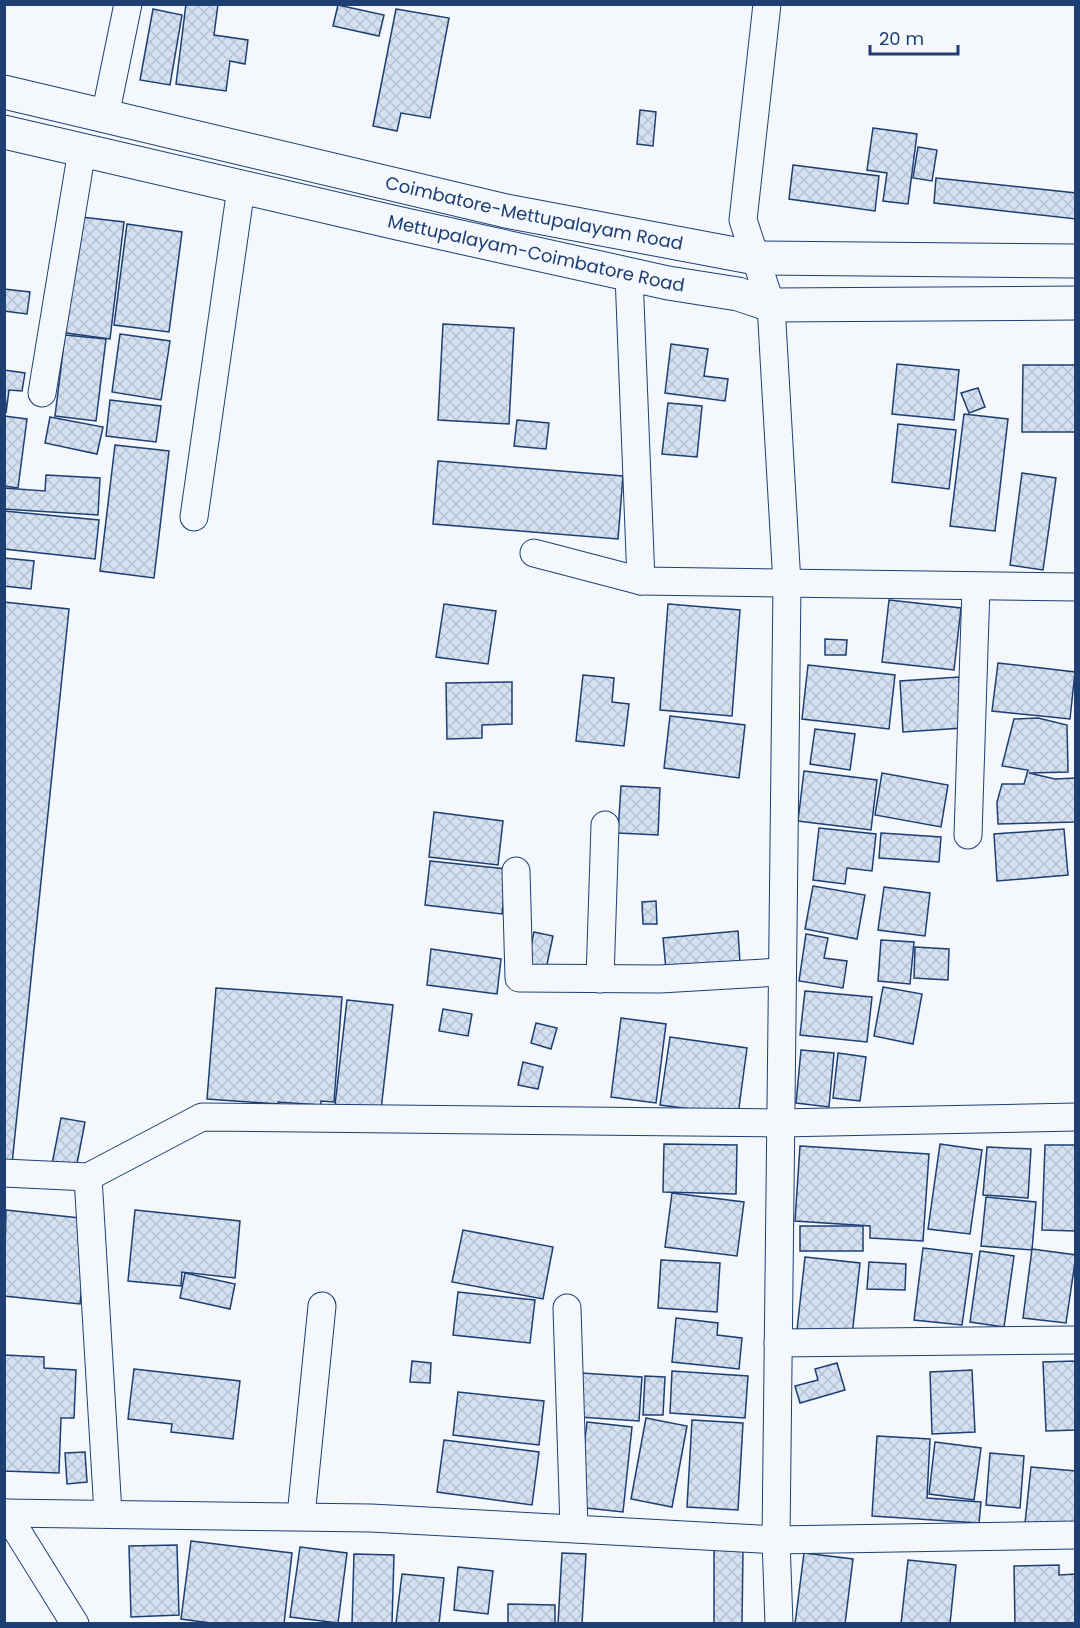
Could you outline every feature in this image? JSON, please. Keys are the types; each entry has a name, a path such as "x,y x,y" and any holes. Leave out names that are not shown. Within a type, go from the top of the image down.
{"highway":[{"name":"Coimbatore-Mettupalayam Road","path":"4,92 506,210 756,258 1076,261"},
{"name":"Mettupalayam-Coimbatore Road","path":"4,132 629,275 738,294 771,305 1076,303"}],"street":[{"path":"105,116 128,4"},
{"path":"767,4 743,220 771,305 787,584 776,1540 778,1623"},
{"path":"42,393 82,150"},
{"path":"194,517 241,188"},
{"path":"629,275 641,582"},
{"path":"534,553 641,582 1076,587"},
{"path":"968,835 976,586"},
{"path":"600,979 605,825"},
{"path":"516,871 519,978 660,979 781,972"},
{"path":"4,1173 88,1177 202,1117 780,1123 1076,1117"},
{"path":"88,1177 108,1513"},
{"path":"301,1516 322,1306"},
{"path":"567,1308 574,1528"},
{"path":"778,1343 1076,1340"},
{"path":"5,1513 301,1516 776,1540 1076,1535"},
{"path":"5,1513 75,1623"}],"building":[{"path":"186,4 218,4 214,35 248,40 245,64 230,61 226,91 176,84"},
{"path":"338,5 384,15 379,36 333,26"},
{"path":"153,9 182,15 170,85 140,80"},
{"path":"396,9 449,18 430,118 401,113 397,131 373,126"},
{"path":"640,110 656,112 653,146 637,144"},
{"path":"873,128 917,134 908,204 883,201 887,173 867,170"},
{"path":"918,147 937,150 932,181 913,178"},
{"path":"793,165 879,176 875,211 789,199"},
{"path":"936,178 1076,193 1076,219 934,203"},
{"path":"73,216 124,222 110,339 59,332"},
{"path":"127,224 182,232 169,332 114,325"},
{"path":"4,289 30,292 27,314 4,311"},
{"path":"443,324 514,328 509,424 438,420"},
{"path":"120,334 170,341 161,400 112,392"},
{"path":"65,335 106,339 96,421 55,416"},
{"path":"671,344 708,349 704,376 728,379 725,401 665,393"},
{"path":"897,364 959,370 954,420 892,414"},
{"path":"1023,365 1076,365 1076,432 1022,432"},
{"path":"4,370 25,373 22,391 9,390 6,413"},
{"path":"978,388 985,407 969,413 961,393"},
{"path":"110,400 161,406 156,442 106,436"},
{"path":"668,403 702,406 697,457 662,454"},
{"path":"964,414 1008,419 995,531 950,526"},
{"path":"4,416 27,419 18,488 4,486"},
{"path":"50,417 103,427 97,454 45,443"},
{"path":"517,420 549,423 546,449 514,446"},
{"path":"898,424 956,430 949,489 892,482"},
{"path":"115,445 169,451 154,578 100,571"},
{"path":"438,461 623,476 618,539 433,524"},
{"path":"1022,473 1056,478 1043,570 1010,565"},
{"path":"46,475 100,478 98,515 4,509 4,488 45,491"},
{"path":"4,511 99,520 95,559 4,549"},
{"path":"4,558 34,561 31,589 4,586"},
{"path":"889,600 961,608 954,670 882,662"},
{"path":"4,602 69,609 12,1164 4,1163"},
{"path":"444,604 496,611 488,664 436,657"},
{"path":"668,604 740,610 732,716 660,710"},
{"path":"825,639 847,640 846,655 825,655"},
{"path":"998,663 1075,672 1070,719 992,711"},
{"path":"808,665 895,675 889,729 802,719"},
{"path":"583,675 614,678 612,702 629,704 624,746 576,741"},
{"path":"959,677 963,728 903,732 900,681"},
{"path":"512,682 512,724 482,725 482,738 447,739 446,683"},
{"path":"670,716 745,725 739,778 664,768"},
{"path":"1038,718 1067,725 1068,772 1029,773 1055,779 1076,778 1076,822 998,824 997,802 1002,784 1024,784 1028,770 1002,766 1014,719"},
{"path":"815,729 855,734 850,770 810,764"},
{"path":"804,771 877,780 871,830 798,821"},
{"path":"882,773 948,785 941,827 875,815"},
{"path":"621,786 660,788 658,835 618,833"},
{"path":"434,812 503,821 498,865 429,857"},
{"path":"819,828 876,834 872,871 847,868 845,884 813,880"},
{"path":"1064,829 1068,875 997,881 994,834"},
{"path":"881,833 941,837 939,862 879,858"},
{"path":"430,861 507,869 502,914 425,905"},
{"path":"813,886 865,895 857,939 805,929"},
{"path":"884,887 930,893 925,936 878,930"},
{"path":"656,901 657,924 643,924 642,902"},
{"path":"738,931 740,963 666,970 663,938"},
{"path":"534,932 553,936 546,969 527,965"},
{"path":"806,934 828,938 824,958 847,961 843,988 799,981"},
{"path":"881,940 914,942 910,984 878,981"},
{"path":"915,947 949,949 948,980 914,978"},
{"path":"431,949 501,959 497,994 427,985"},
{"path":"883,987 922,994 913,1044 874,1036"},
{"path":"216,988 342,997 334,1102 321,1101 321,1105 207,1099"},
{"path":"805,991 872,997 867,1042 800,1035"},
{"path":"347,1000 393,1005 381,1110 335,1105"},
{"path":"443,1009 472,1014 468,1036 439,1031"},
{"path":"621,1018 666,1024 656,1103 611,1097"},
{"path":"536,1023 557,1028 551,1049 531,1043"},
{"path":"670,1037 747,1048 738,1115 660,1105"},
{"path":"801,1050 834,1053 829,1107 796,1103"},
{"path":"838,1053 866,1057 860,1101 833,1098"},
{"path":"523,1062 543,1067 538,1089 518,1085"},
{"path":"61,1118 85,1122 76,1169 52,1164"},
{"path":"664,1144 737,1145 736,1194 663,1192"},
{"path":"940,1144 982,1150 970,1234 928,1229"},
{"path":"1045,1145 1076,1145 1076,1231 1042,1230"},
{"path":"800,1146 929,1154 923,1241 870,1238 870,1226 795,1221"},
{"path":"987,1147 1031,1149 1028,1198 983,1195"},
{"path":"672,1193 744,1202 737,1256 665,1247"},
{"path":"986,1197 1036,1202 1032,1250 981,1246"},
{"path":"6,1210 89,1219 80,1304 4,1296"},
{"path":"135,1210 240,1221 235,1278 182,1272 181,1286 128,1281"},
{"path":"800,1226 863,1226 863,1251 800,1251"},
{"path":"463,1230 553,1247 543,1299 452,1282"},
{"path":"923,1248 972,1254 962,1325 914,1320"},
{"path":"1032,1249 1076,1255 1066,1323 1023,1318"},
{"path":"980,1251 1014,1256 1004,1327 970,1322"},
{"path":"805,1257 860,1263 852,1336 797,1330"},
{"path":"661,1260 720,1263 717,1312 658,1308"},
{"path":"869,1262 906,1264 905,1290 867,1289"},
{"path":"185,1273 235,1284 230,1309 180,1298"},
{"path":"458,1292 535,1300 530,1343 453,1335"},
{"path":"676,1318 718,1323 717,1335 742,1338 739,1369 672,1362"},
{"path":"4,1355 44,1357 44,1368 76,1370 74,1418 61,1418 59,1473 4,1471"},
{"path":"412,1361 431,1363 430,1383 410,1382"},
{"path":"1076,1361 1076,1430 1046,1431 1043,1362"},
{"path":"837,1363 845,1390 800,1403 795,1386 818,1380 815,1369"},
{"path":"134,1369 240,1381 233,1439 171,1432 172,1424 128,1419"},
{"path":"972,1370 975,1432 932,1434 930,1372"},
{"path":"672,1371 748,1376 745,1418 670,1413"},
{"path":"581,1373 642,1377 639,1421 579,1417"},
{"path":"645,1376 665,1377 663,1415 643,1415"},
{"path":"458,1392 544,1401 539,1445 453,1435"},
{"path":"646,1418 687,1426 672,1507 631,1499"},
{"path":"692,1420 743,1423 738,1510 687,1507"},
{"path":"587,1422 632,1427 623,1512 577,1507"},
{"path":"877,1436 930,1439 927,1498 981,1502 979,1523 872,1516"},
{"path":"444,1440 539,1452 532,1505 437,1492"},
{"path":"935,1442 981,1448 974,1500 929,1494"},
{"path":"85,1452 87,1482 67,1484 65,1453"},
{"path":"990,1453 1024,1456 1020,1508 986,1505"},
{"path":"1031,1467 1076,1471 1076,1528 1025,1523"},
{"path":"191,1541 292,1553 284,1624 218,1624 181,1619"},
{"path":"177,1545 179,1615 131,1617 129,1546"},
{"path":"300,1547 347,1553 338,1623 290,1617"},
{"path":"714,1550 743,1550 742,1624 714,1624"},
{"path":"562,1553 586,1554 582,1624 558,1624"},
{"path":"804,1553 853,1559 845,1624 795,1624"},
{"path":"354,1554 394,1555 392,1624 352,1623"},
{"path":"908,1560 956,1565 950,1624 901,1624"},
{"path":"1059,1565 1059,1575 1076,1574 1076,1624 1015,1624 1014,1566"},
{"path":"458,1567 493,1571 488,1614 454,1610"},
{"path":"402,1574 444,1578 439,1624 396,1623"},
{"path":"508,1604 555,1605 555,1624 508,1624"}]}
